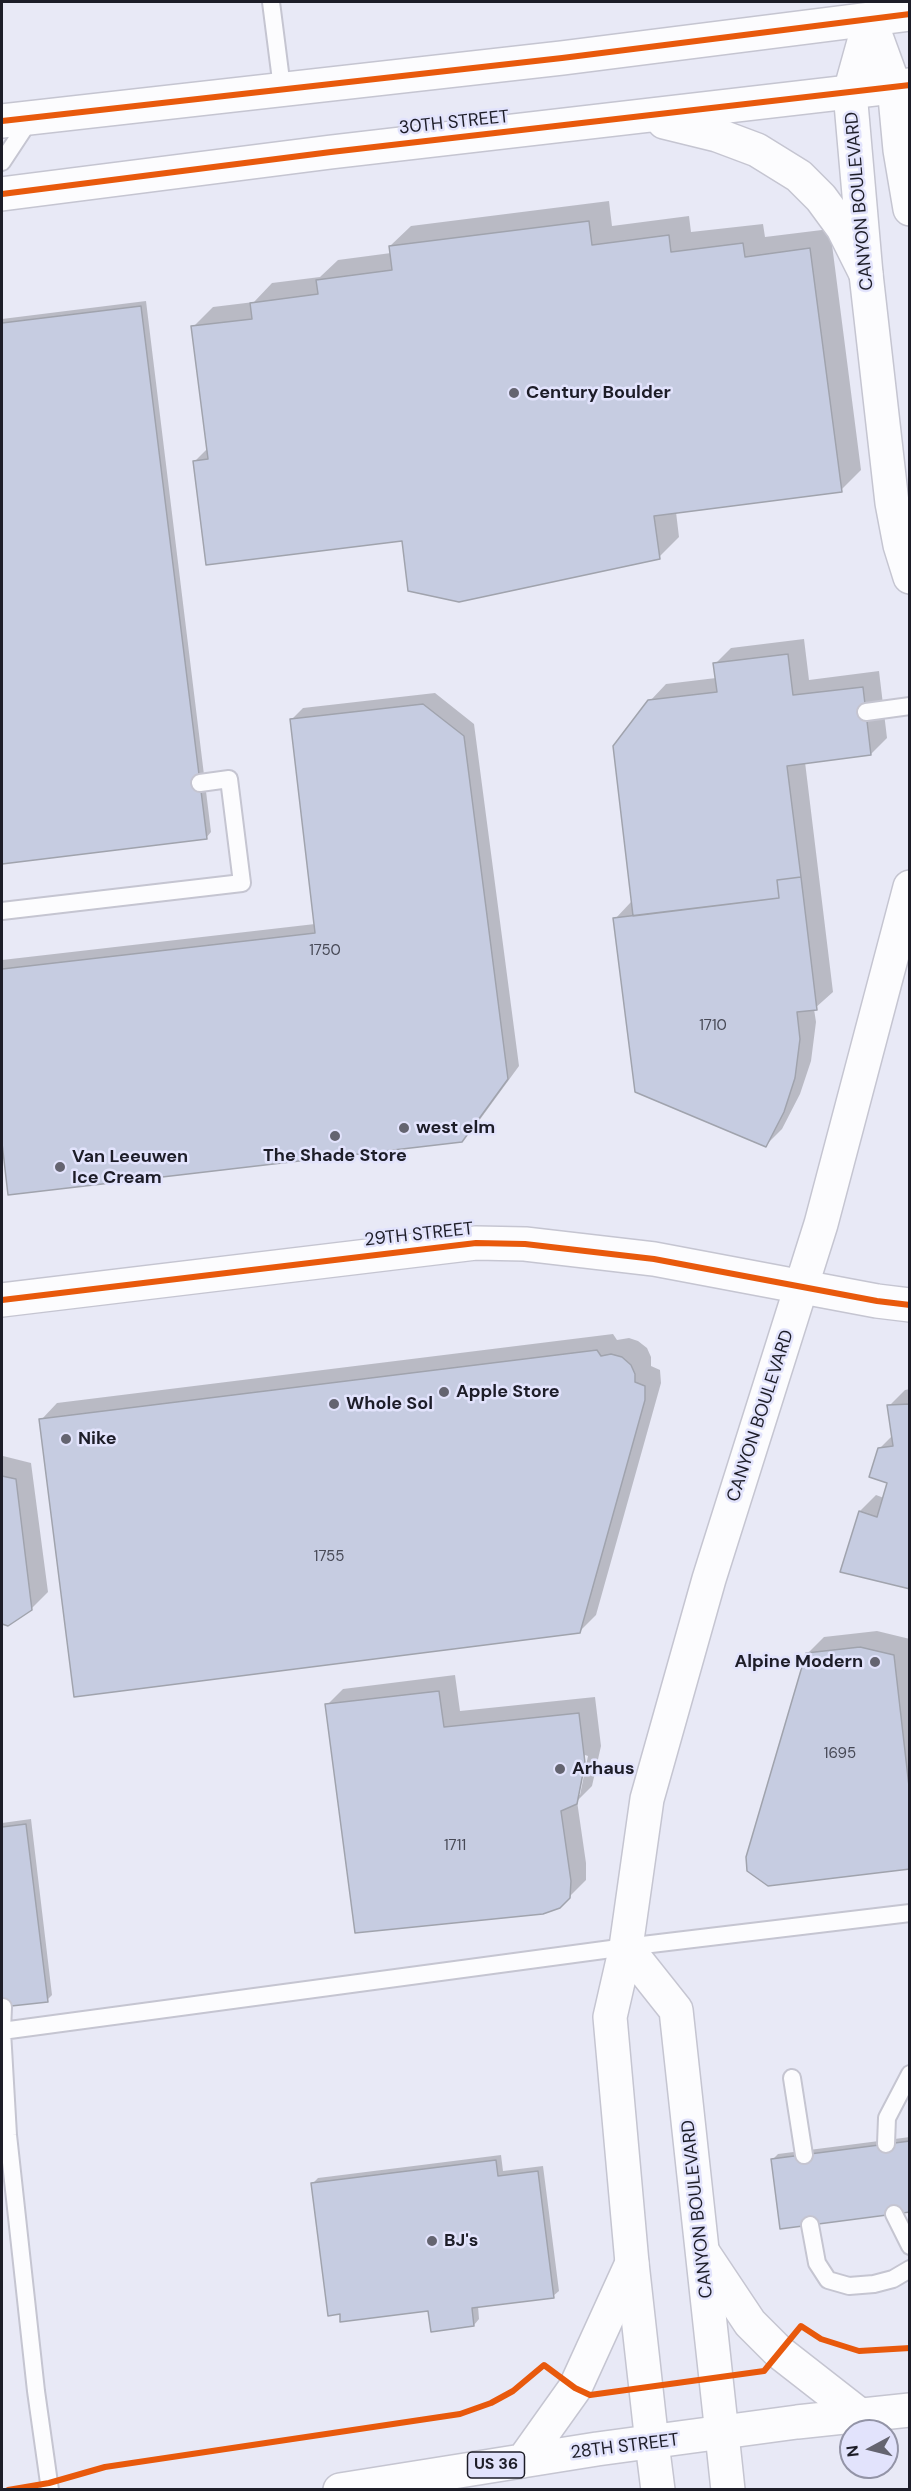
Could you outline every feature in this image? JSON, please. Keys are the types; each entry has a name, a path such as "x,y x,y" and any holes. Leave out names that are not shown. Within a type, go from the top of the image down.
{"main road":[{"path":"875,11 902,85 900,150 909,209"},
{"path":"16,119 562,58 875,11 909,14"},
{"name":"CANYON BOULEVARD","path":"875,11 850,92 892,503 909,577"},
{"name":"30TH STREET","path":"2,194 331,152 902,85"},
{"path":"642,117 717,135 757,150 799,176 821,198 843,228 867,274"},
{"name":"CANYON BOULEVARD","path":"658,2490 632,2264 610,2017 626,1947 647,1798 709,1579 802,1286 847,1131 909,887"},
{"name":"29TH STREET","path":"2,1300 476,1243 525,1244 654,1259 876,1301 909,1305"},
{"name":"CANYON BOULEVARD","path":"626,1947 676,2010 728,2490"},
{"path":"704,2254 750,2323 779,2352 861,2416"},
{"path":"523,2461 575,2388 632,2264"},
{"name":"28TH STREET","path":"340,2490 523,2461 798,2422 909,2410"}],"lane":[{"path":"271,2 282,88"},
{"path":"2,162 16,119"},
{"path":"866,712 909,706"},
{"path":"2,911 242,883 229,778 200,783"},
{"path":"2,2031 626,1947 909,1913"},
{"path":"3,2007 2,2031 8,2135 36,2391 50,2490"},
{"path":"886,2144 887,2118 909,2074"},
{"path":"792,2078 804,2155"},
{"path":"894,2214 909,2246"},
{"path":"810,2225 817,2263 828,2280 849,2286 874,2284 893,2280 909,2269"}],"building":[{"name":"Century Boulder","path":"589,221 592,245 669,235 671,252 743,243 745,257 810,248 842,492 654,516 660,559 459,602 408,591 402,541 206,565 193,461 208,459 191,326 252,319 250,303 318,294 316,280 392,270 389,246"},
{"path":"141,306 207,839 2,864 2,323"},
{"path":"788,654 793,695 863,687 871,755 787,766 801,877 777,880 779,898 633,916 613,746 648,700 717,692 713,663"},
{"path":"423,704 464,736 508,1079 462,1142 8,1195 2,1143 2,969 315,933 290,719"},
{"path":"801,877 817,1010 797,1012 800,1039 795,1078 784,1112 766,1147 635,1092 613,918 779,898 777,880"},
{"path":"597,1350 601,1356 611,1354 622,1357 631,1365 635,1374 635,1382 645,1386 645,1400 580,1633 74,1697 39,1419"},
{"path":"910,1404 910,1589 840,1572 859,1511 877,1517 887,1483 869,1477 878,1448 893,1446 887,1405"},
{"path":"2,1476 16,1479 32,1610 8,1626 2,1624"},
{"path":"860,1647 894,1655 910,1795 910,1869 768,1886 747,1871 746,1857 806,1653"},
{"path":"439,1691 444,1727 579,1713 585,1763 577,1804 561,1811 571,1881 570,1898 560,1908 543,1914 355,1933 325,1704"},
{"path":"26,1824 48,2002 2,2007 2,1827"},
{"path":"910,2141 910,2212 780,2229 771,2159"},
{"name":"BJ's","path":"496,2160 498,2176 538,2171 554,2298 472,2308 474,2326 431,2332 428,2311 340,2322 340,2314 328,2316 311,2183"}],"cycle path":[{"path":"2,121 562,58 910,14"},
{"path":"2,194 331,152 910,85"},
{"path":"2,1300 476,1243 525,1244 654,1259 877,1301 910,1305"},
{"path":"8,2490 49,2483 105,2467 460,2414 491,2403 513,2391 544,2365 575,2388 590,2395 764,2371 801,2326 821,2339 859,2351 910,2348"}],"place":[{"name":"Century Boulder","path":"514,393"},
{"name":"west elm","path":"404,1128"},
{"name":"The Shade Store","path":"335,1136"},
{"name":"Van Leeuwen Ice Cream","path":"60,1167"},
{"name":"Apple Store","path":"444,1392"},
{"name":"Whole Sol","path":"334,1404"},
{"name":"Nike","path":"66,1439"},
{"name":"Alpine Modern","path":"875,1662"},
{"name":"Arhaus","path":"560,1769"},
{"name":"BJ's","path":"432,2241"}]}
